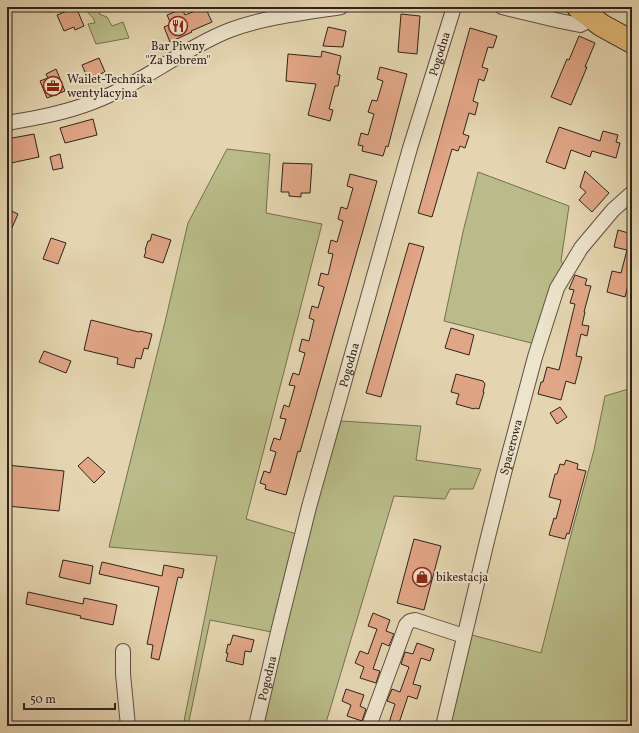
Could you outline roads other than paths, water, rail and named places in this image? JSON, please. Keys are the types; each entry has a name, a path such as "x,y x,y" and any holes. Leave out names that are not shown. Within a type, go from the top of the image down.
{"main road":[{"path":"584,12 607,29 632,42"}],"street":[{"path":"7,124 44,117 93,102 127,86 198,45 232,30 279,18 340,7"},
{"name":"Pogodna","path":"256,726 278,632 314,492 410,148 454,7"},
{"path":"502,7 580,25 584,24 584,12"},
{"name":"Spacerowa","path":"443,726 508,459 535,357 557,288 579,251 589,238 613,210 632,193"},
{"path":"369,726 406,625 410,621 415,620 464,636"},
{"path":"123,651 123,674 128,726"}],"place":[{"name":"Bar Piwny \"Za Bobrem\"","path":"178,26"},
{"name":"Wailet-Technika wentylacyjna","path":"53,86"},
{"name":"bikestacja","path":"422,577"}]}
